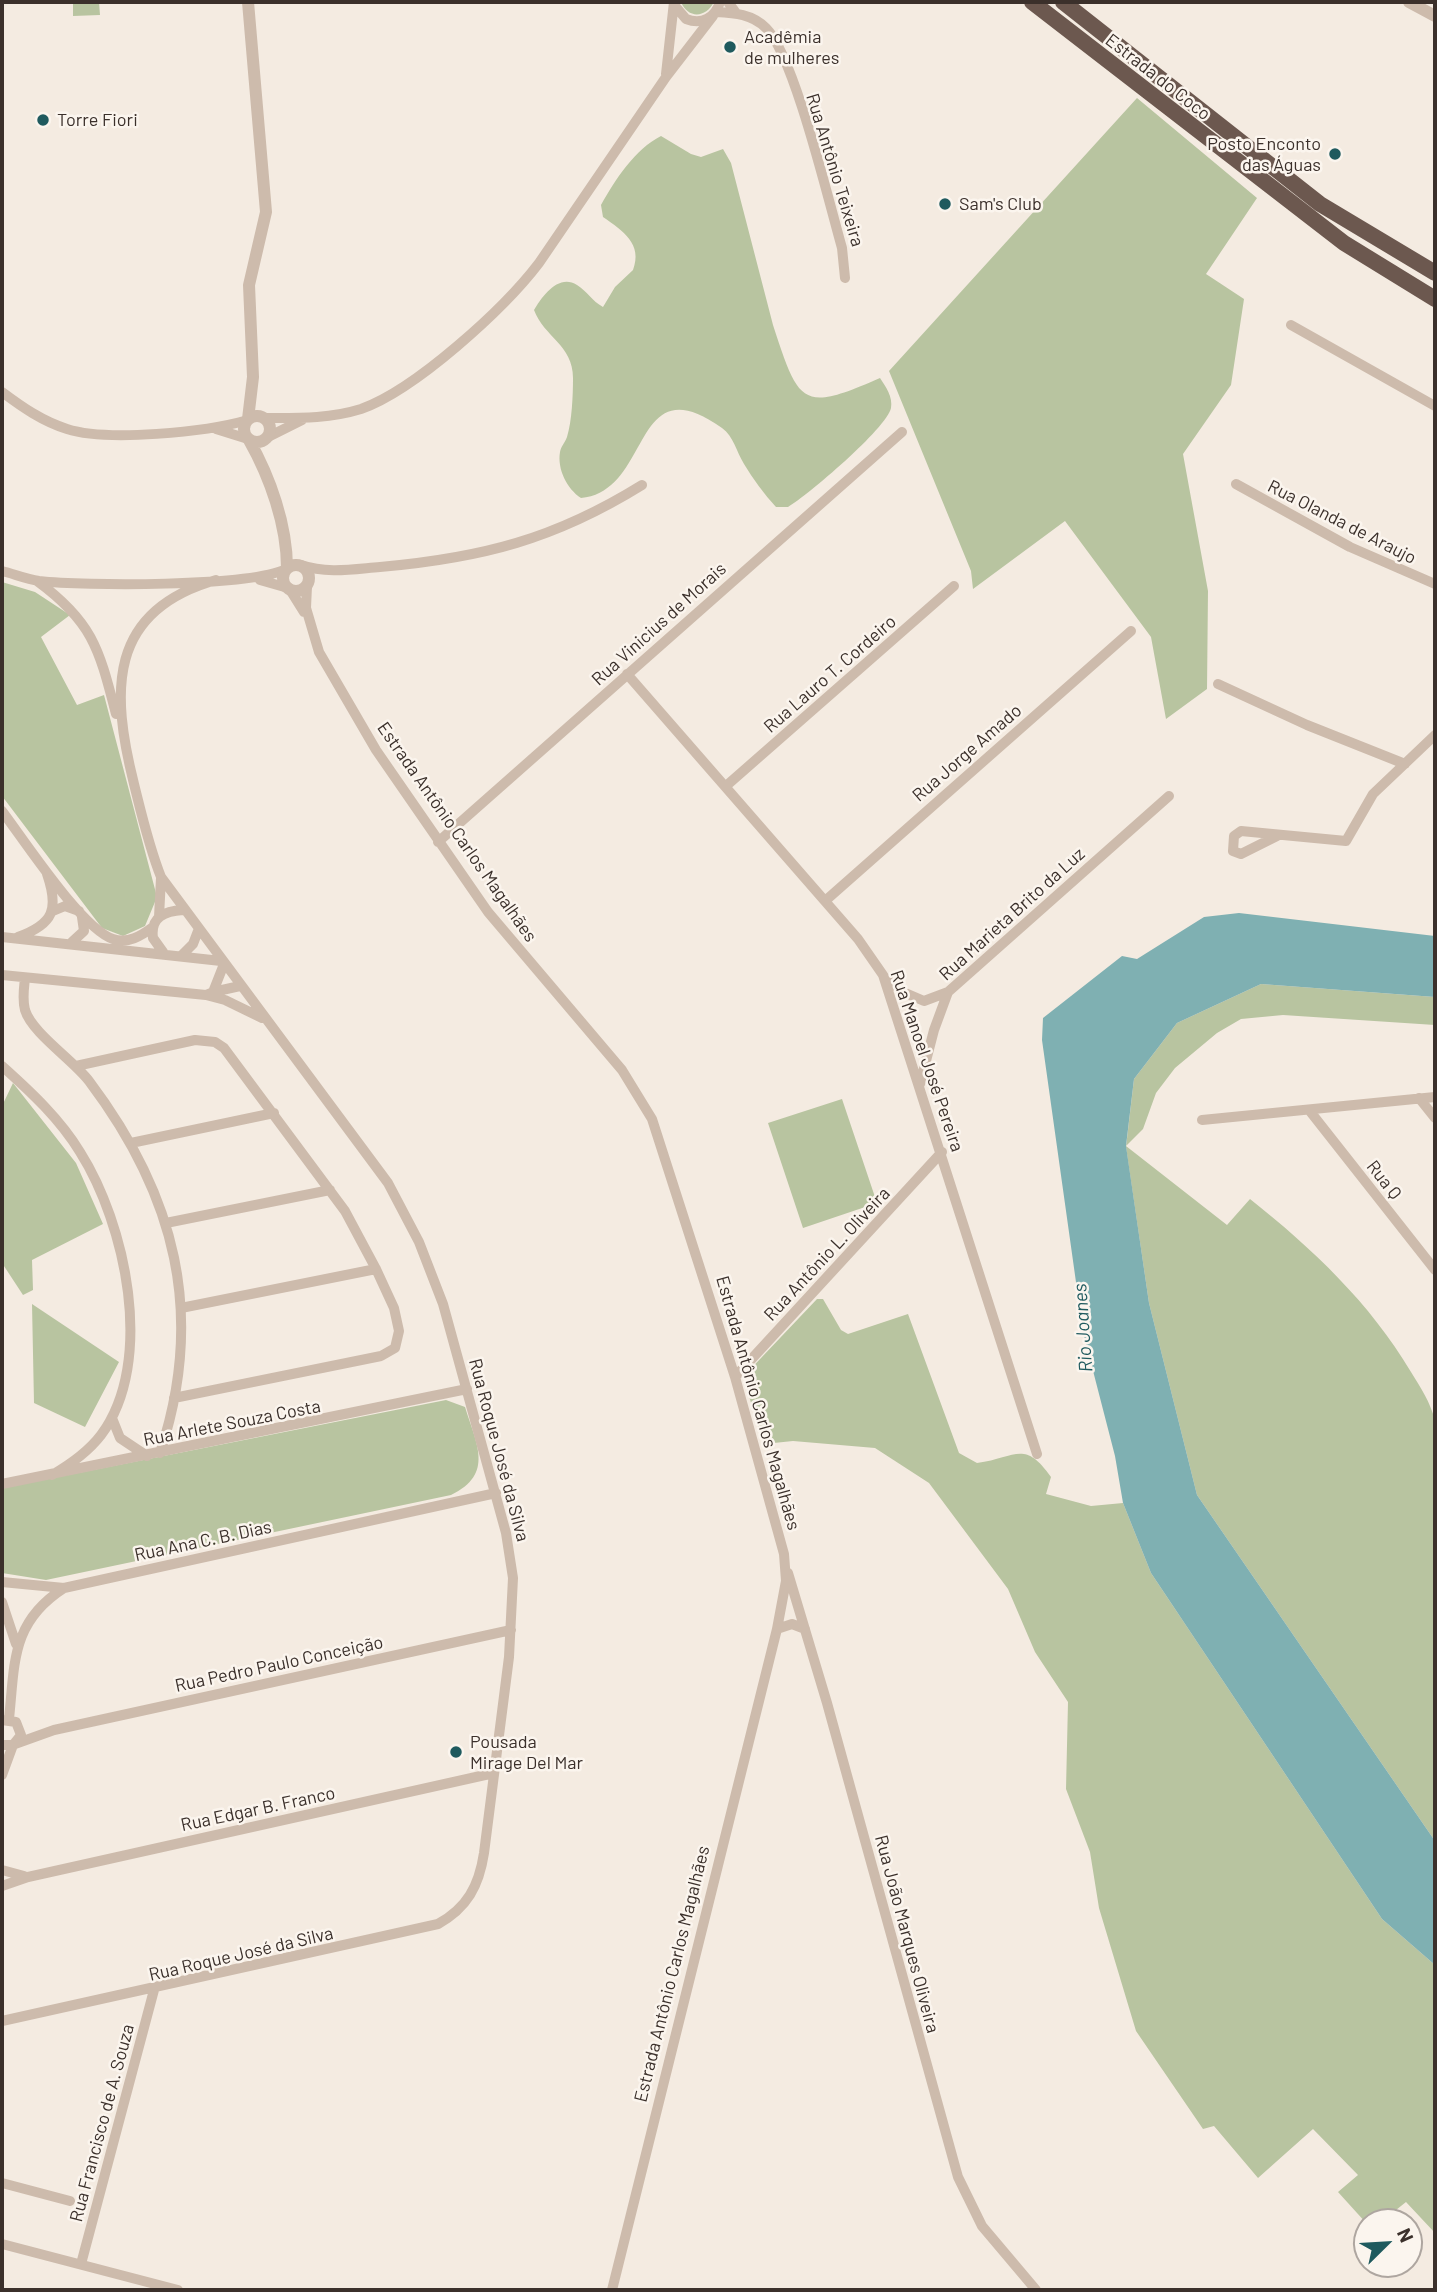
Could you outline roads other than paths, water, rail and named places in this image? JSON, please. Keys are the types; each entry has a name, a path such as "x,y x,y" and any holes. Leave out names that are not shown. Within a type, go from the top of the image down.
{"highway":[{"name":"Estrada do Coco","path":"1032,2 1344,243 1435,299"},
{"name":"Estrada do Coco","path":"1063,2 1320,204 1435,273"}],"street":[{"path":"247,2 266,212 249,285 253,377 248,419 244,427 269,482 294,567 309,573 307,585"},
{"path":"666,77 674,2"},
{"name":"Rua Antônio Teixeira","path":"674,2 680,14 692,21 707,20 715,14 736,13 760,22 782,51 842,248 845,278"},
{"path":"2,392 47,422 86,433 116,435 212,428 256,416 308,418 343,414 370,405 424,371 480,326 520,288 666,77 715,14 720,2"},
{"name":"Rua Antônio Teixeira","path":"728,2 736,13"},
{"path":"1409,2 1435,16"},
{"path":"1292,325 1435,406"},
{"path":"253,377 264,418 270,424 269,482"},
{"path":"212,428 257,443 308,418"},
{"name":"Rua Vinicius de Morais","path":"438,842 902,432"},
{"name":"Rua Olanda de Araujo","path":"1236,484 1350,547 1435,584"},
{"path":"2,571 37,580 82,583 216,580 252,579 294,567 339,570 442,561 516,545 581,518 642,485"},
{"path":"288,588 283,577 294,567"},
{"path":"252,579 296,591 321,575 339,570"},
{"name":"Rua Roque José da Silva","path":"2,2021 154,1990 423,1929 452,1917 470,1896 480,1875 512,1629 511,1555 496,1493 432,1273 405,1213 370,1157 198,931 161,877 147,841 103,664 87,627 67,604 37,580"},
{"name":"Rua Roque José da Silva","path":"121,737 120,681 137,633 158,608 172,598 216,580"},
{"name":"Estrada Antônio Carlos Magalhães","path":"307,585 305,601 309,622 319,652 339,691 438,842 505,936 622,1070 642,1101 667,1159 736,1381 786,1565 777,1629 612,2290"},
{"name":"Rua Lauro T. Cordeiro","path":"726,786 954,586"},
{"name":"Estrada Antônio Carlos Magalhães","path":"288,588 309,622"},
{"name":"Rua Jorge Amado","path":"825,901 1131,631"},
{"name":"Rua Manoel José Pereira","path":"627,674 867,950 883,975 1037,1454"},
{"path":"1218,684 1307,725 1405,764"},
{"path":"1277,836 1346,841 1373,794 1435,735"},
{"name":"Rua Marieta Brito da Luz","path":"920,1085 934,1030 948,992 986,955 1169,796"},
{"path":"2,811 80,913 99,932 124,941 143,935 153,927 159,916 161,877"},
{"path":"15,938 37,930 47,922 53,911 53,897 43,864"},
{"path":"53,911 65,906 80,913"},
{"path":"159,916 169,911 183,910"},
{"path":"72,942 84,931 80,913"},
{"path":"47,922 48,934 56,942"},
{"path":"153,927 155,943 163,952"},
{"path":"182,955 193,944 198,931"},
{"path":"2,937 163,952 222,962 210,993"},
{"path":"2,975 210,993 243,989"},
{"path":"883,975 916,999 930,1001 948,992"},
{"path":"25,978 23,998 27,1014 76,1066 131,1143 152,1183 166,1223 177,1269 181,1308 174,1398 160,1453"},
{"path":"225,1000 243,989"},
{"path":"210,993 268,1021"},
{"path":"76,1066 195,1040 215,1042 234,1057 330,1190 376,1269 394,1308 399,1331 398,1341 388,1353 174,1398"},
{"path":"2,1066 48,1111 80,1151 105,1196 125,1265 130,1326 123,1383 112,1418 92,1446 52,1475"},
{"path":"1202,1120 1435,1097"},
{"path":"1419,1098 1435,1118"},
{"name":"Rua Q","path":"1309,1110 1435,1270"},
{"path":"131,1143 274,1113"},
{"name":"Rua Antônio L. Oliveira","path":"736,1381 942,1153"},
{"path":"166,1223 330,1190"},
{"path":"181,1308 376,1269"},
{"name":"Rua Arlete Souza Costa","path":"2,1484 467,1390"},
{"path":"112,1418 120,1438 147,1456"},
{"name":"Rua Ana C. B. Dias","path":"14,1744 20,1735 10,1721 16,1647 31,1616 64,1588 496,1493"},
{"name":"Rua João Marques Oliveira","path":"786,1565 958,2177 982,2226 1036,2290"},
{"path":"2,1582 64,1588"},
{"path":"2,1602 10,1618 16,1647"},
{"path":"777,1629 792,1624 805,1629"},
{"name":"Rua Pedro Paulo Conceição","path":"2,1745 14,1744 54,1730 512,1629"},
{"name":"Rua Pedro Paulo Conceição","path":"10,1721 35,1730 54,1730"},
{"path":"2,1775 14,1744"},
{"name":"Rua Edgar B. Franco","path":"2,1885 494,1773"},
{"path":"2,1870 2,1885"},
{"name":"Rua Edgar B. Franco","path":"2,1870 28,1877"},
{"name":"Rua Francisco de A. Souza","path":"81,2264 154,1990"},
{"path":"2,2183 70,2201"},
{"path":"2,2244 177,2290"}],"water":[{"name":"Rio Joanes","path":"1239,913 1435,936 1435,997 1261,984 1177,1023 1134,1079 1126,1146 1149,1303 1197,1495 1435,1841 1435,1965 1382,1919 1151,1573 1123,1503 1115,1456 1083,1332 1042,1040 1043,1018 1122,956 1137,959 1204,917"}],"place":[{"name":"Acadêmia de mulheres","path":"730,47"},
{"name":"Torre Fiori","path":"43,120"},
{"name":"Posto Enconto das Águas","path":"1335,154"},
{"name":"Sam's Club","path":"945,204"},
{"name":"Pousada Mirage Del Mar","path":"456,1752"}]}
